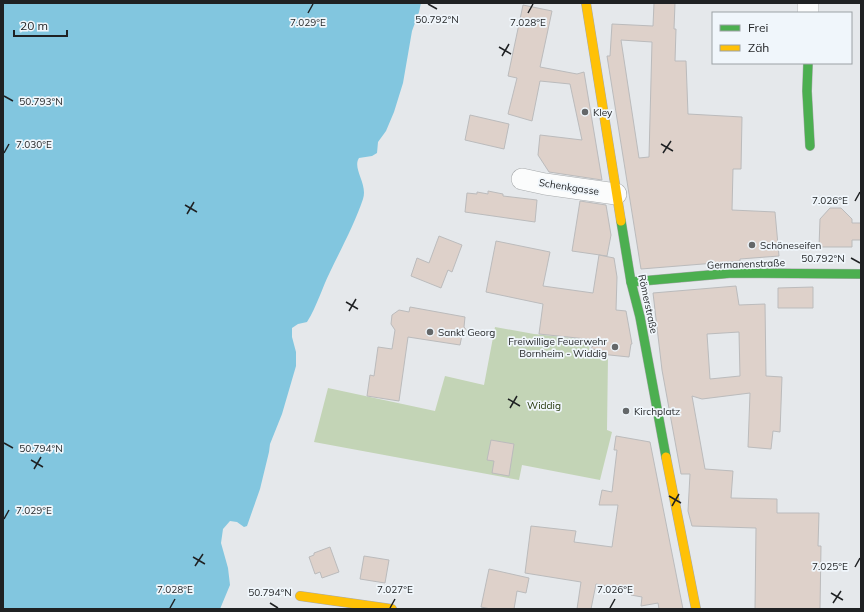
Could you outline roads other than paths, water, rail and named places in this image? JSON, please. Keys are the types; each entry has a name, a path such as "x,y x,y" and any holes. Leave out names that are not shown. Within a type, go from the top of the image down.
{"street":[{"name":"Römerstraße","path":"586,3 631,282 640,318 673,500 696,609"},
{"path":"808,64 810,146"},
{"name":"Schenkgasse","path":"522,179 544,184 616,194"},
{"name":"Germanenstraße","path":"631,282 732,273 861,274"},
{"path":"300,596 392,609"}],"water":[{"path":"3,3 421,3 412,31 403,83 394,112 386,131 378,142 377,153 372,156 359,158 357,162 357,167 364,187 363,199 360,208 311,316 307,322 298,324 292,328 292,337 296,352 296,366 282,414 270,444 260,489 247,526 244,527 237,522 230,521 223,529 221,543 228,568 230,585 220,609 3,609"}],"place":[{"name":"Kley","path":"585,112"},
{"name":"Schöneseifen","path":"752,245"},
{"name":"Sankt Georg","path":"430,332"},
{"name":"Freiwillige Feuerwehr Bornheim - Widdig","path":"615,347"},
{"name":"Kirchplatz","path":"626,411"}],"park label":[{"name":"Widdig","path":"544,405"}]}
